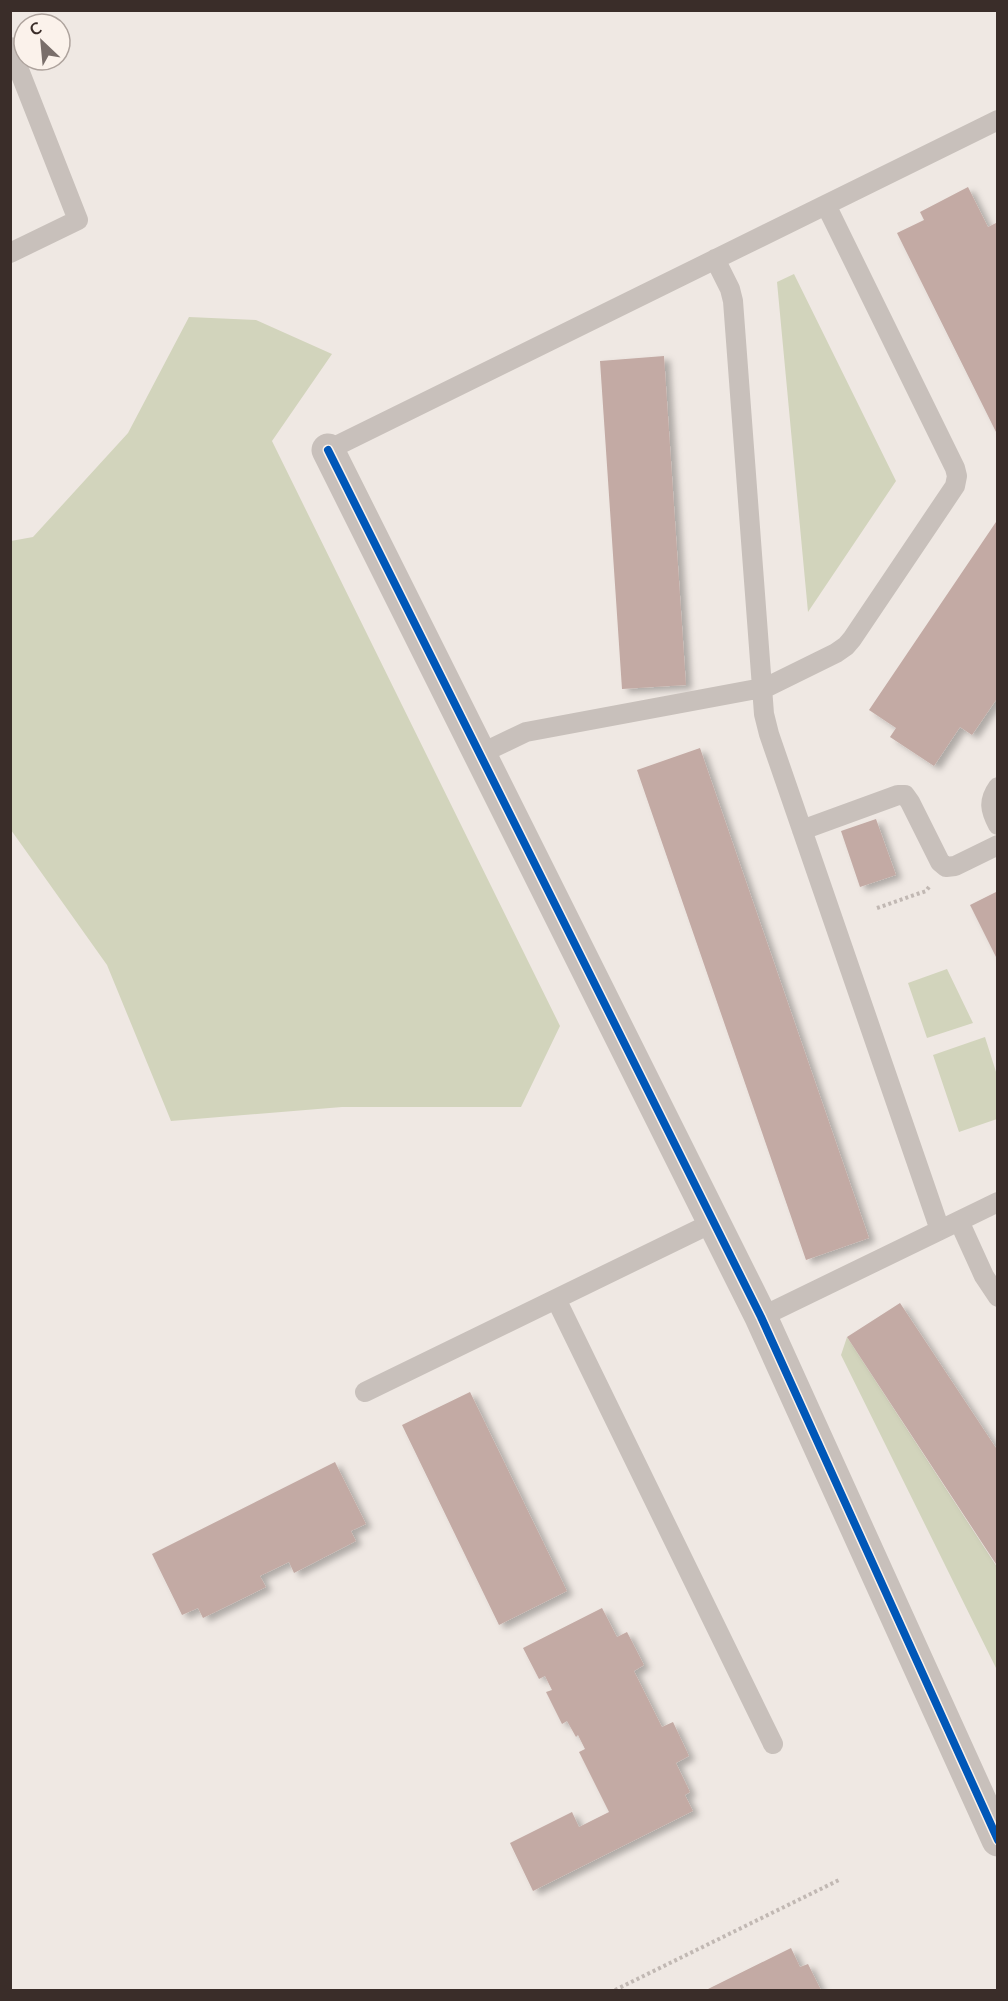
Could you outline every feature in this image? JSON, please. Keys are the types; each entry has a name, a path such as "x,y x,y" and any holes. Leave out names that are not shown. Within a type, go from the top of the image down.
{"street":[{"path":"328,450 761,1317 998,1840"}],"lane":[{"path":"10,47 78,220 10,253"},
{"path":"328,450 998,120"},
{"path":"480,754 526,732 761,688 846,646 955,486 957,476 951,458 826,205"},
{"path":"715,259 730,289 733,301 761,688 769,734 940,1230"},
{"path":"998,787 992,795 990,804 991,813 998,825"},
{"path":"802,830 898,795 905,795 940,862 946,867 955,866 998,845"},
{"path":"761,1317 998,1202"},
{"path":"959,1221 984,1276 998,1297"},
{"path":"365,1392 714,1222"},
{"path":"556,1299 773,1744"}],"path":[{"path":"877,908 926,891 946,867"},
{"path":"615,1990 839,1880"}],"green space":[{"path":"794,274 896,481 808,612 777,282"},
{"path":"189,317 256,320 332,354 272,441 560,1026 521,1107 342,1107 171,1121 107,965 11,830 11,541 33,537 128,433"},
{"path":"947,969 973,1023 927,1038 908,983"},
{"path":"985,1037 997,1075 997,1119 959,1132 933,1055"},
{"path":"847,1337 997,1567 997,1670 841,1355"}],"building":[{"path":"968,187 988,227 998,222 998,436 897,233 924,220 920,212"},
{"path":"664,356 686,685 622,689 600,361"},
{"path":"998,519 998,697 972,735 960,727 934,766 890,737 896,728 869,710"},
{"path":"700,748 869,1238 806,1260 637,770"},
{"path":"876,819 896,875 860,887 841,831"},
{"path":"998,891 998,961 970,905"},
{"path":"900,1303 998,1451 998,1567 847,1337"},
{"path":"470,1392 567,1591 499,1625 402,1425"},
{"path":"335,1462 366,1524 351,1531 356,1541 294,1573 289,1562 260,1576 266,1587 203,1618 198,1608 182,1615 152,1554"},
{"path":"602,1608 617,1637 627,1632 644,1665 634,1671 662,1727 673,1722 689,1756 676,1763 690,1792 685,1795 693,1811 533,1891 510,1843 572,1812 579,1827 609,1812 579,1752 585,1749 578,1735 576,1737 567,1721 562,1724 546,1692 552,1690 545,1676 539,1679 523,1648"},
{"path":"791,1948 800,1967 808,1964 821,1990 706,1990"}],"cycle path":[{"path":"328,450 761,1317 998,1840"}]}
